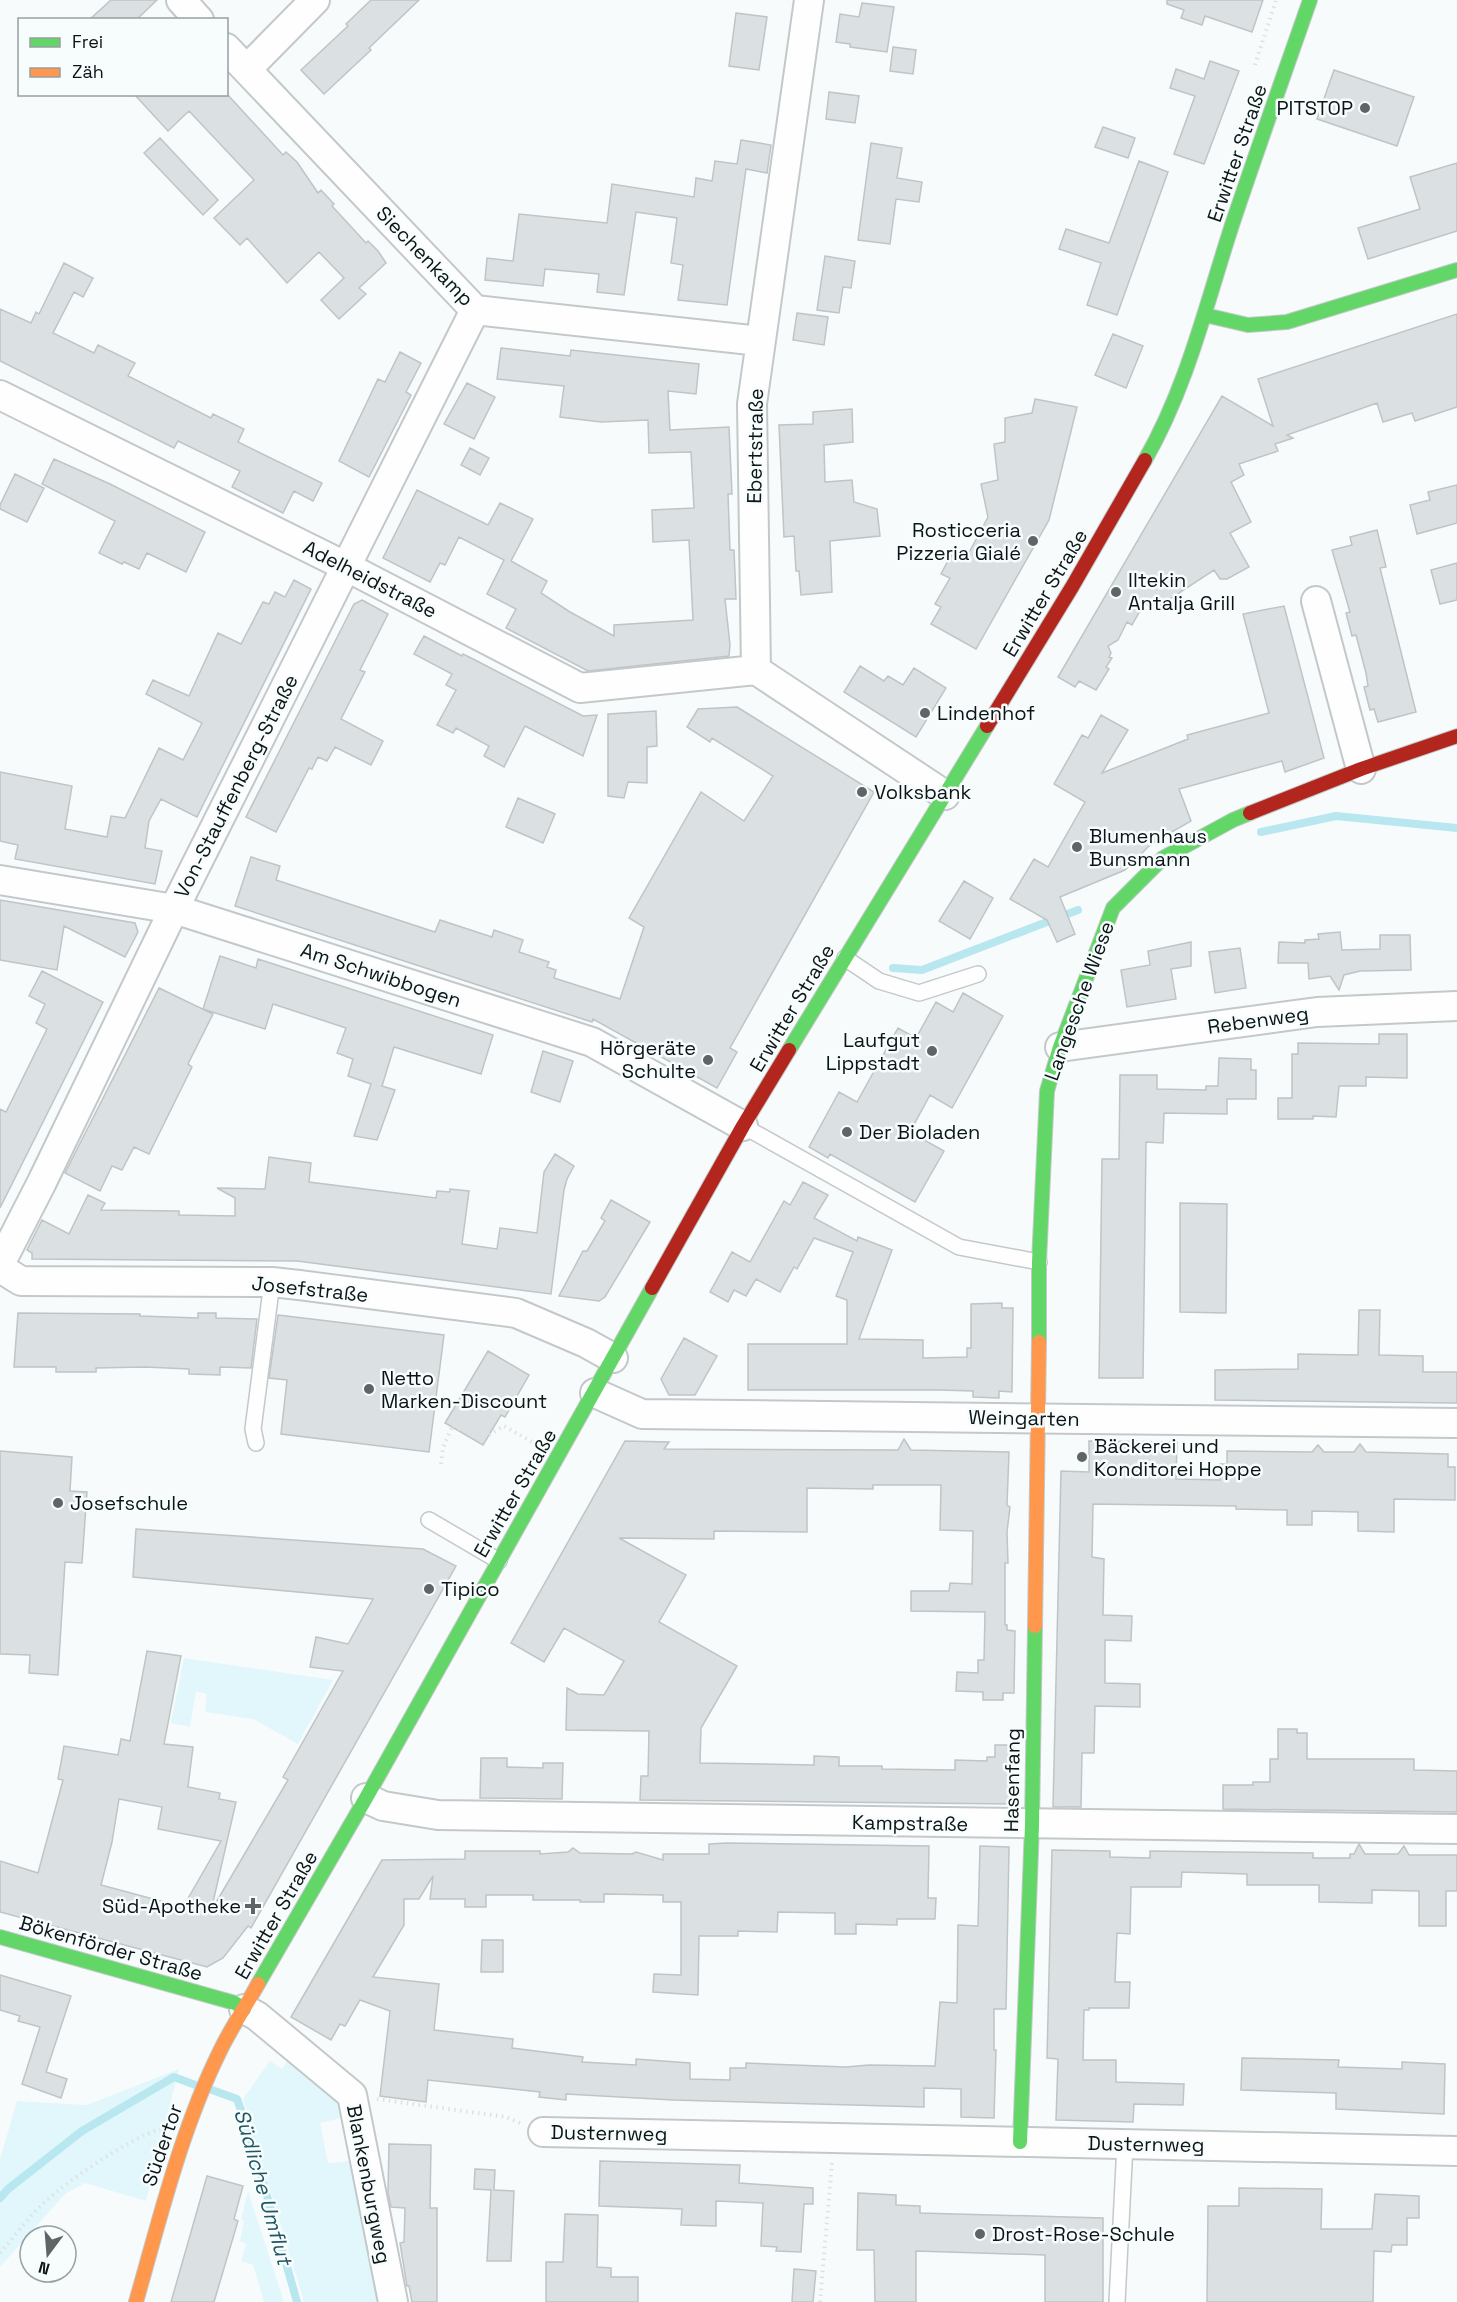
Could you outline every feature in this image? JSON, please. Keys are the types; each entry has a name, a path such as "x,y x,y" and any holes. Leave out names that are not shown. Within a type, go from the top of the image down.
{"street":[{"path":"181,0 198,18"},
{"path":"247,69 315,0"},
{"name":"Ebertstraße","path":"756,670 752,404 809,0"},
{"name":"Erwitter Straße","path":"244,2009 595,1393 743,1126 1066,597 1156,441 1172,408 1205,315 1232,226 1310,0"},
{"name":"Siechenkamp","path":"228,50 475,310 760,341"},
{"path":"1205,315 1248,325 1287,322 1457,270"},
{"name":"Von-Stauffenberg-Straße","path":"0,1266 174,909 475,310"},
{"name":"Adelheidstraße","path":"0,394 345,566 580,688 756,670"},
{"path":"1316,600 1361,769"},
{"path":"756,670 945,795"},
{"name":"Langesche Wiese","path":"1039,1418 1038,1262 1047,1091 1060,1047 1113,908 1163,858 1233,820 1361,769 1457,736"},
{"name":"Am Schwibbogen","path":"0,880 174,909 592,1042 743,1126"},
{"name":"Rebenweg","path":"1060,1047 1317,1012 1457,1006"},
{"name":"Josefstraße","path":"0,1266 21,1281 272,1282 516,1313 585,1343 613,1358"},
{"name":"Weingarten","path":"595,1393 642,1414 1457,1423"},
{"name":"Hasenfang","path":"1020,2142 1032,1825 1039,1418"},
{"name":"Kampstraße","path":"366,1798 383,1806 438,1815 1032,1825 1457,1829"},
{"name":"Bökenförder Straße","path":"0,1937 235,2003 244,2009"},
{"name":"Südertor","path":"136,2302 169,2182 201,2092 220,2050 244,2009"},
{"name":"Blankenburgweg","path":"244,2009 257,2016 352,2095 393,2302"},
{"name":"Dusternweg","path":"543,2132 1457,2151"}],"lane":[{"path":"845,958 879,981 919,993 978,974"},
{"path":"743,1126 959,1247 1038,1262"},
{"path":"256,1443 253,1429 272,1282"},
{"path":"429,1520 499,1562"},
{"path":"1117,2302 1125,2144"}],"path":[{"path":"441,1464 443,1448 453,1425 461,1430"},
{"path":"489,1435 504,1426 558,1457"},
{"name":"Dusternweg","path":"352,2095 506,2117 543,2132"},
{"path":"0,2253 46,2201 94,2166 147,2133 171,2125 187,2130"},
{"path":"820,2302 835,2138"}],"shaded area":[{"path":"184,1658 333,1680 298,1744 253,1719 205,1712 207,1694 196,1691 190,1727 171,1723"},
{"path":"290,2057 338,2099 341,2118 320,2123 328,2163 349,2161 381,2302 304,2302 243,2099 270,2061 282,2069"},
{"path":"179,2069 146,2201 85,2183 65,2194 38,2224 18,2224 18,2247 0,2267 0,2159 17,2101 87,2105"},
{"path":"248,2191 284,2302 264,2302 253,2265 241,2261 246,2244 240,2241 244,2221 241,2219"}],"building":[{"path":"111,0 157,0 138,18 91,18"},
{"path":"371,0 419,0 324,94 301,70 348,26 346,24"},
{"path":"1167,0 1263,0 1252,32 1205,16 1202,25 1181,18 1184,10 1167,4"},
{"path":"862,3 894,7 887,52 850,47 850,44 836,42 840,14 859,17"},
{"path":"736,13 767,17 759,70 729,66"},
{"path":"893,47 916,50 913,74 890,71"},
{"path":"1210,61 1239,71 1204,164 1174,154 1195,96 1170,88 1176,69 1204,79"},
{"name":"PITSTOP","path":"1334,70 1414,97 1397,146 1317,119"},
{"path":"829,92 859,96 855,123 826,119"},
{"path":"228,95 283,155 286,152 297,162 318,193 321,190 334,204 332,206 366,243 368,241 378,251 386,263 359,288 366,294 339,319 321,300 344,278 319,252 287,283 247,238 240,245 214,218 254,180 189,111 168,131 136,96"},
{"path":"1103,127 1135,138 1128,158 1095,147"},
{"path":"160,138 218,200 203,215 144,153"},
{"path":"741,140 771,145 767,173 746,169 727,305 678,300 683,265 671,263 677,218 636,212 624,295 597,292 599,274 545,269 543,286 485,280 487,258 513,261 519,214 607,223 612,184 694,197 696,178 712,181 715,161 737,164"},
{"path":"871,143 902,148 897,178 922,182 919,202 896,199 890,244 858,240"},
{"path":"1139,161 1168,172 1117,315 1087,305 1101,263 1059,249 1066,229 1109,243"},
{"path":"1457,163 1457,231 1368,259 1358,228 1420,209 1410,177"},
{"path":"825,256 855,261 851,288 843,287 839,313 817,310"},
{"path":"64,263 93,278 83,297 74,292 53,333 94,353 98,345 135,363 128,376 211,418 213,414 244,429 238,442 322,483 313,501 294,491 283,513 232,487 240,471 178,441 174,448 0,361 0,309 31,323 36,312 39,314"},
{"path":"797,313 828,317 824,345 793,340"},
{"path":"1457,314 1457,407 1415,421 1412,413 1383,422 1377,403 1287,435 1293,438 1275,444 1278,451 1239,464 1244,475 1231,482 1251,522 1230,533 1249,567 1227,579 1220,579 1214,570 1153,610 1145,602 1132,625 1127,622 1118,640 1108,646 1111,653 1109,657 1112,658 1106,667 1109,669 1096,690 1079,681 1075,687 1058,677 1222,396 1273,426 1258,379"},
{"path":"1113,334 1143,346 1126,388 1095,375"},
{"path":"501,348 570,356 571,350 699,364 696,394 668,391 670,430 729,427 732,494 728,494 730,550 734,550 736,599 725,599 729,656 588,671 506,628 516,609 487,594 504,560 459,537 445,565 440,563 430,582 383,558 417,490 488,525 500,503 533,519 511,561 547,581 541,593 570,612 614,636 614,625 693,620 689,540 653,542 652,510 694,508 691,452 649,453 648,420 601,422 560,417 564,386 497,379"},
{"path":"400,352 421,363 406,392 411,395 369,477 339,461 378,379 385,382"},
{"path":"467,383 495,397 474,439 444,424"},
{"path":"1035,399 1077,407 1049,520 976,649 931,624 941,607 935,604 950,578 941,574 951,555 964,562 988,517 981,484 998,480 994,444 1005,442 1005,418 1032,413"},
{"path":"852,409 853,442 824,445 825,482 852,480 854,502 877,509 880,536 830,541 832,592 801,595 799,571 796,571 794,536 784,537 779,425 813,424 813,412"},
{"path":"470,448 489,458 480,475 461,465"},
{"path":"54,459 110,484 205,532 186,572 147,553 139,569 99,553 115,521 42,484"},
{"path":"15,474 44,488 27,522 0,509"},
{"path":"1457,485 1457,523 1417,534 1410,505 1430,500 1428,492"},
{"path":"1377,530 1386,567 1380,568 1416,712 1378,722 1374,709 1370,710 1364,687 1368,686 1366,673 1356,635 1352,636 1346,613 1350,612 1332,550 1352,545 1350,537"},
{"path":"1457,563 1457,600 1440,604 1431,570"},
{"path":"294,580 311,589 197,817 161,799 149,821 145,848 162,851 155,884 15,859 18,845 0,841 0,772 72,786 65,829 107,837 111,816 125,818 159,748 183,760 202,723 146,694 153,680 189,696 218,633 241,644 263,602 269,604 275,592 285,597"},
{"path":"362,600 388,614 360,670 365,672 341,719 383,741 371,765 335,747 327,761 318,757 312,769 309,768 276,832 246,817 354,604"},
{"path":"1284,606 1324,758 1285,772 1282,761 1179,789 1191,821 1151,844 1125,870 1060,897 1075,934 1057,942 1047,920 1010,899 1034,859 1048,867 1085,802 1054,784 1082,735 1088,738 1101,715 1128,730 1102,773 1188,739 1187,735 1269,713 1243,614"},
{"path":"424,636 583,716 597,715 583,756 525,726 504,767 484,756 489,746 456,728 453,733 437,725 456,690 446,685 452,674 414,654"},
{"path":"860,666 884,681 888,676 903,685 914,668 946,688 916,737 844,692"},
{"path":"737,707 874,792 730,1048 737,1052 717,1088 593,1019 592,1022 235,906 251,857 280,866 276,880 435,932 440,920 492,937 494,930 523,940 519,952 549,962 547,967 556,970 554,978 620,999 644,927 629,918 701,792 744,821 773,776 712,738 710,742 687,727 698,709"},
{"path":"656,711 657,746 647,747 647,783 628,782 624,798 608,796 608,714"},
{"path":"518,798 555,814 543,843 506,827"},
{"path":"964,881 993,898 970,939 939,921"},
{"path":"0,900 135,923 138,932 125,957 64,926 57,970 0,960"},
{"path":"1340,932 1342,950 1380,949 1380,935 1410,935 1411,970 1360,971 1344,975 1339,990 1330,976 1309,979 1308,963 1278,963 1279,942 1305,943 1305,940 1319,939 1318,934"},
{"path":"1191,942 1191,966 1171,969 1176,999 1127,1007 1121,970 1150,965 1148,951"},
{"path":"1240,948 1246,988 1215,993 1209,952"},
{"path":"220,956 256,968 258,959 493,1035 481,1074 394,1047 382,1086 395,1090 377,1140 354,1136 371,1084 348,1076 353,1059 337,1053 346,1028 273,1004 265,1029 203,1009"},
{"path":"42,971 103,1002 0,1208 0,1109 6,1112 47,1029 36,1023 45,1004 29,996"},
{"path":"159,988 213,1014 188,1064 192,1067 149,1154 134,1147 122,1170 112,1166 100,1191 65,1173"},
{"path":"963,993 1003,1016 952,1108 930,1095 910,1132 944,1151 915,1202 830,1154 828,1158 809,1147 839,1092 857,1102 898,1028 916,1038 936,1002 953,1012"},
{"path":"1379,1034 1407,1034 1407,1078 1366,1077 1366,1086 1339,1086 1336,1117 1278,1119 1278,1098 1292,1098 1292,1054 1298,1054 1298,1043 1379,1044"},
{"path":"543,1051 573,1061 560,1102 531,1092"},
{"path":"1219,1058 1251,1059 1251,1070 1256,1070 1256,1099 1227,1099 1227,1114 1164,1113 1163,1143 1146,1142 1143,1378 1099,1378 1102,1159 1119,1159 1120,1075 1157,1075 1157,1089 1206,1090 1206,1086 1218,1086"},
{"path":"555,1154 574,1166 564,1190 551,1294 297,1261 32,1259 32,1253 27,1250 42,1220 69,1234 88,1195 105,1203 101,1210 179,1211 179,1215 235,1216 235,1198 217,1188 265,1189 269,1157 311,1163 309,1182 436,1198 437,1191 450,1192 450,1189 469,1191 462,1244 497,1249 500,1228 537,1233 544,1172"},
{"path":"803,1182 828,1195 814,1218 857,1241 858,1237 892,1250 859,1339 923,1340 923,1358 967,1357 967,1348 971,1348 971,1304 1002,1303 1002,1308 1013,1308 1012,1392 999,1391 999,1398 973,1397 973,1391 748,1390 748,1344 847,1344 847,1300 836,1296 853,1252 814,1238 797,1269 794,1267 780,1292 756,1279 746,1296 734,1290 728,1302 710,1292 732,1252 750,1262 784,1201 790,1205"},
{"path":"611,1200 650,1222 605,1297 599,1301 559,1296 583,1251 587,1251 605,1221 601,1218"},
{"path":"1180,1203 1227,1204 1226,1313 1180,1312"},
{"path":"1359,1310 1380,1310 1379,1355 1423,1356 1423,1372 1457,1372 1457,1403 1215,1400 1215,1370 1298,1369 1298,1354 1358,1355"},
{"path":"18,1313 140,1314 140,1316 198,1318 198,1313 216,1313 216,1318 257,1319 251,1368 220,1367 220,1375 189,1374 189,1369 145,1367 96,1368 96,1372 56,1372 56,1367 14,1367"},
{"name":"Netto Marken-Discount","path":"278,1315 444,1335 429,1452 281,1434 287,1380 269,1378"},
{"path":"684,1338 717,1356 695,1395 669,1395 661,1379"},
{"path":"488,1351 529,1375 505,1417 501,1415 483,1445 445,1423"},
{"path":"904,1439 911,1450 1009,1452 1007,1505 1010,1507 1007,1532 1008,1563 1005,1563 1005,1625 1007,1625 1007,1630 1015,1631 1014,1693 1003,1693 1003,1700 983,1700 983,1692 956,1691 957,1672 978,1673 978,1660 984,1660 985,1612 911,1611 911,1591 949,1591 950,1583 972,1584 973,1531 940,1530 941,1485 873,1485 873,1489 807,1488 807,1532 714,1531 714,1539 619,1538 686,1575 659,1622 737,1666 701,1728 700,1763 814,1765 814,1756 839,1757 839,1766 955,1770 955,1760 987,1761 987,1757 995,1757 995,1745 1013,1745 1011,1804 640,1800 641,1776 648,1776 649,1731 566,1730 567,1688 578,1694 604,1695 624,1661 564,1628 544,1662 511,1643 625,1441 669,1442 664,1449 898,1450"},
{"path":"1089,1441 1177,1442 1176,1479 1220,1480 1220,1464 1227,1464 1227,1451 1312,1452 1318,1445 1324,1452 1354,1452 1360,1444 1366,1452 1448,1454 1448,1467 1455,1467 1455,1500 1394,1499 1394,1532 1358,1531 1358,1512 1312,1511 1312,1525 1287,1525 1287,1510 1236,1509 1236,1506 1093,1504 1092,1557 1104,1559 1103,1615 1132,1616 1131,1641 1105,1640 1105,1683 1140,1684 1140,1707 1095,1706 1094,1753 1082,1753 1081,1807 1053,1807 1061,1471 1089,1472"},
{"path":"0,1451 72,1457 70,1491 87,1492 82,1563 65,1562 58,1675 29,1673 30,1655 0,1654"},
{"path":"136,1529 423,1549 456,1566 251,1928 248,1926 223,1958 207,1967 0,1912 0,1861 38,1873 63,1780 58,1779 64,1746 118,1755 121,1739 130,1741 147,1651 181,1656 164,1744 193,1747 188,1787 220,1793 219,1799 236,1802 211,1911 288,1780 283,1777 343,1671 310,1667 316,1637 348,1644 373,1599 133,1577","holes":["119,1799 162,1807 158,1829 221,1841 183,1907 101,1885 112,1842"]},
{"path":"1278,1729 1297,1729 1297,1733 1307,1733 1307,1759 1414,1759 1414,1770 1457,1771 1457,1812 1223,1809 1223,1785 1253,1785 1253,1782 1270,1782 1270,1759 1278,1759"},
{"path":"481,1758 507,1758 507,1767 543,1768 543,1763 563,1763 562,1799 480,1798"},
{"path":"709,1844 929,1846 928,1898 936,1898 935,1919 897,1919 897,1925 856,1924 856,1934 835,1934 835,1913 778,1912 777,1932 738,1931 738,1936 699,1936 698,1995 653,1992 654,1974 681,1975 681,1902 663,1902 663,1895 604,1894 604,1902 580,1902 580,1900 533,1900 533,1895 486,1895 486,1907 465,1907 465,1899 430,1899 433,1876 419,1899 404,1899 404,1925 373,1977 439,1984 434,2030 513,2039 512,2048 583,2057 582,2062 636,2065 636,2059 690,2063 690,2079 730,2080 730,2068 746,2068 746,2063 846,2067 935,2066 940,2002 957,2003 958,1925 978,1926 980,1846 1009,1847 1006,2009 994,2009 994,2050 996,2050 994,2118 961,2117 961,2089 924,2088 924,2107 673,2100 566,2094 566,2100 539,2097 540,2092 428,2080 426,2102 380,2096 390,2011 360,2000 345,2026 340,2024 331,2040 291,2017 382,1860 465,1859 465,1851 540,1851 540,1854 568,1852 573,1848 580,1853 632,1854 636,1852 663,1860 663,1854 709,1854"},
{"path":"1359,1844 1365,1854 1398,1854 1404,1846 1409,1855 1457,1855 1457,1891 1446,1891 1446,1926 1419,1926 1419,1891 1372,1890 1372,1903 1319,1902 1319,1885 1247,1885 1247,1874 1182,1872 1181,1887 1131,1887 1130,1934 1117,1933 1115,1982 1130,1982 1129,2008 1084,2010 1083,2060 1116,2060 1116,2082 1184,2084 1183,2105 1134,2104 1133,2122 1056,2120 1058,2059 1047,2058 1052,1850 1110,1851 1110,1857 1150,1858 1150,1851 1313,1853 1313,1858 1350,1858 1350,1854 1354,1854"},
{"path":"482,1940 503,1940 503,1972 481,1972"},
{"path":"0,1975 71,1996 46,2072 67,2079 61,2098 22,2084 40,2027 18,2021 20,2016 0,2010"},
{"path":"1242,2058 1339,2060 1338,2067 1402,2069 1402,2062 1445,2064 1444,2114 1336,2109 1336,2093 1241,2090"},
{"path":"389,2144 431,2145 430,2208 437,2208 437,2302 412,2302 409,2286 407,2286 400,2243 404,2242 405,2208 391,2207 388,2193"},
{"path":"600,2161 740,2165 739,2183 813,2188 813,2204 804,2204 801,2252 776,2251 777,2247 761,2246 763,2203 716,2201 716,2226 681,2225 682,2209 599,2206"},
{"path":"475,2169 495,2170 494,2190 514,2191 511,2261 487,2261 491,2190 474,2189"},
{"path":"207,2176 243,2186 234,2219 238,2221 214,2302 171,2302"},
{"path":"1239,2188 1322,2189 1321,2229 1372,2229 1375,2194 1419,2196 1419,2218 1407,2218 1407,2245 1392,2245 1391,2252 1374,2251 1373,2302 1207,2302 1208,2206 1239,2206"},
{"name":"Drost-Rose-Schule","path":"858,2193 896,2195 896,2205 920,2206 920,2213 1103,2218 1103,2302 1045,2302 1045,2255 916,2251 916,2302 875,2302 874,2250 857,2250"},
{"path":"565,2214 598,2215 597,2267 611,2268 611,2277 638,2277 638,2302 546,2302 546,2262 563,2262"},
{"path":"794,2269 816,2271 813,2302 792,2302"}],"waterway":[{"path":"1261,832 1336,816 1457,828"},
{"path":"893,968 922,970 1078,910"},
{"name":"Südliche Umflut","path":"0,2198 8,2189 82,2131 174,2077 198,2086"},
{"name":"Südliche Umflut","path":"212,2090 237,2099 248,2129 297,2302"}],"traffic: fast":[{"path":"1145,460 1173,404 1184,375 1232,225 1310,0"},
{"path":"1205,315 1248,325 1287,322 1457,270"},
{"path":"789,1050 987,726"},
{"path":"1039,1342 1039,1262 1047,1091 1060,1047 1113,908 1163,858 1250,813"},
{"path":"258,1984 366,1798 652,1288"},
{"path":"1020,2142 1032,1825 1035,1626"},
{"path":"0,1937 235,2003 244,2009"}],"traffic: slow":[{"path":"1035,1626 1039,1342"},
{"path":"136,2302 172,2175 194,2112 224,2042 258,1984"}],"traffic: jam":[{"path":"987,726 1072,587 1145,460"},
{"path":"1250,813 1361,769 1457,736"},
{"path":"652,1288 743,1126 789,1050"}],"place":[{"name":"PITSTOP","path":"1365,108"},
{"name":"Rosticceria Pizzeria Gialé","path":"1033,541"},
{"name":"Iltekin Antalja Grill","path":"1116,592"},
{"name":"Lindenhof","path":"925,713"},
{"name":"Volksbank","path":"862,792"},
{"name":"Blumenhaus Bunsmann","path":"1077,847"},
{"name":"Laufgut Lippstadt","path":"932,1051"},
{"name":"Hörgeräte Schulte","path":"708,1060"},
{"name":"Der Bioladen","path":"847,1132"},
{"name":"Netto Marken-Discount","path":"369,1389"},
{"name":"Bäckerei und Konditorei Hoppe","path":"1082,1457"},
{"name":"Josefschule","path":"58,1503"},
{"name":"Tipico","path":"429,1589"},
{"name":"Süd-Apotheke","path":"253,1906"},
{"name":"Drost-Rose-Schule","path":"980,2234"}]}
